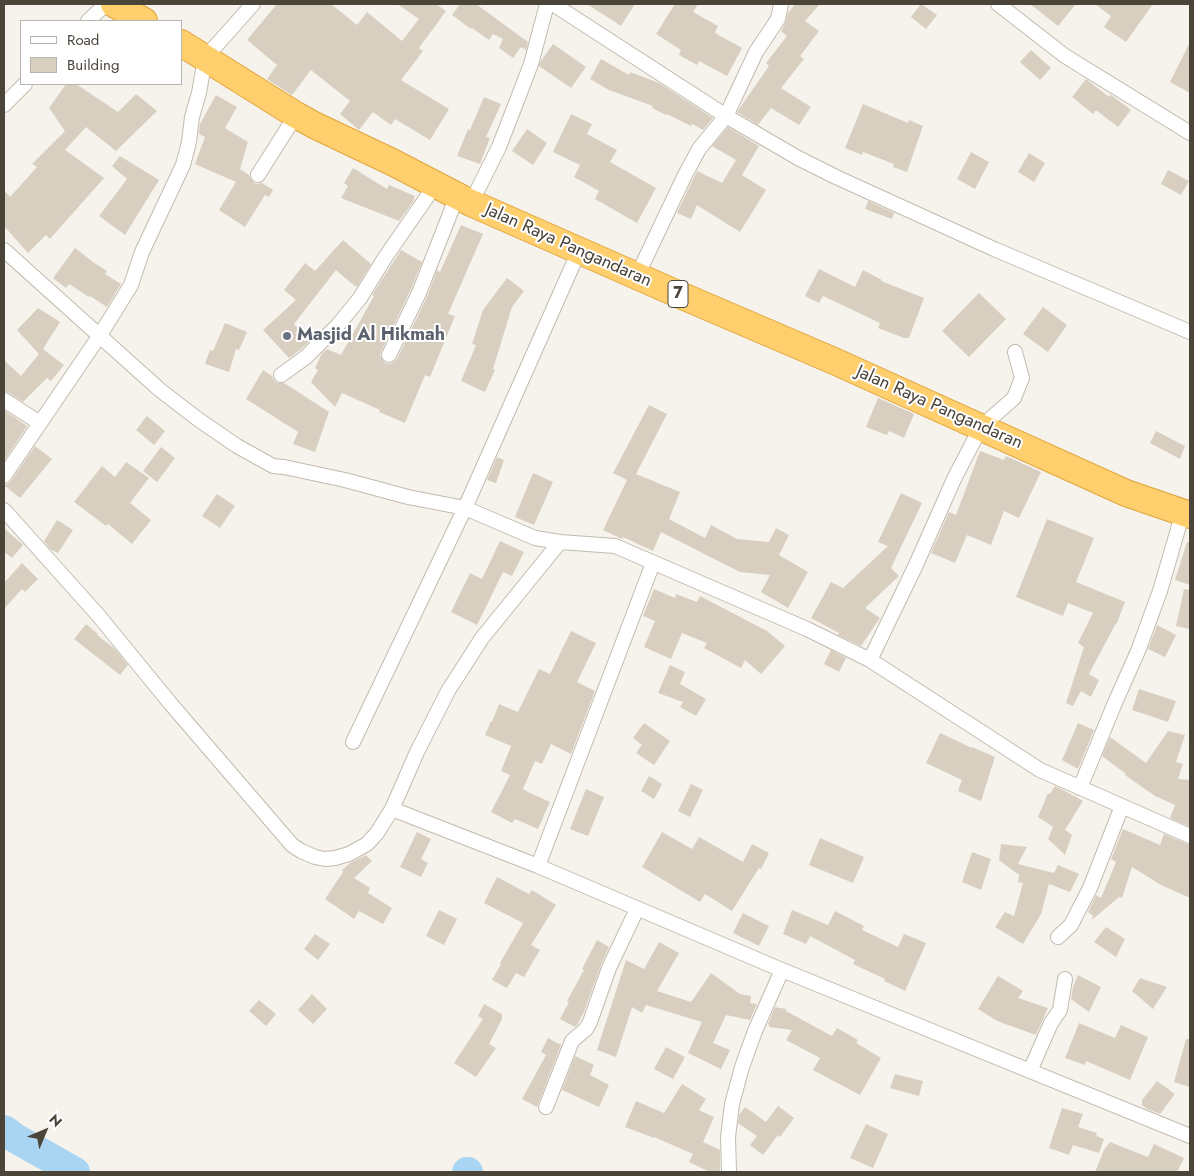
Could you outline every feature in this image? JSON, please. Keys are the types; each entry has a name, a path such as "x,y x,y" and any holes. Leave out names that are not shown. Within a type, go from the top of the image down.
{"highway":[{"path":"114,4 142,20"},
{"name":"Jalan Raya Pangandaran","path":"182,44 314,126 392,162 454,194 1126,492 1187,514"}],"street":[{"path":"89,20 106,4"},
{"path":"4,476 100,335 131,285 142,252 183,166 205,58 253,4"},
{"path":"281,375 306,357 338,325 360,298 386,256 454,194 499,147 531,64 547,4"},
{"path":"554,4 726,116 798,158 994,248 1190,332"},
{"path":"637,276 685,175 699,149 726,116 756,52 778,19 781,4"},
{"path":"998,4 1065,56 1190,133"},
{"path":"4,105 24,85"},
{"path":"258,175 296,115"},
{"path":"389,355 418,293 454,194"},
{"path":"4,250 160,390 237,446 274,466 345,480 408,497 465,508 535,538 615,546 807,629 870,660 1040,770 1190,836"},
{"path":"353,742 465,508 579,251"},
{"path":"870,660 915,567 954,479 981,427 1014,398 1022,378 1015,352"},
{"path":"4,400 40,423"},
{"path":"4,510 98,615 292,845 301,851 320,858 335,858 349,854 367,844 377,833 392,809 417,752 448,691 482,638 560,542"},
{"path":"1080,788 1138,651 1187,514"},
{"path":"538,866 653,563"},
{"path":"1058,937 1071,925 1090,888 1122,806"},
{"path":"392,809 538,866 782,970 1190,1136"},
{"path":"546,1107 572,1041 586,1029 590,1022 609,968 637,909"},
{"path":"729,1172 728,1137 732,1104 742,1067 759,1021 782,970"},
{"path":"1030,1071 1060,1010 1065,979"}],"building":[{"path":"277,4 331,4 357,25 367,12 402,41 419,19 397,4 436,4 446,11 419,48 423,51 401,80 449,109 430,140 395,119 391,125 373,112 359,130 340,114 350,101 311,70 292,95 267,79 277,65 247,40"},
{"path":"460,4 476,4 528,42 526,50 521,47 513,58 499,48 503,39 493,34 489,40 471,29 452,15"},
{"path":"587,4 635,4 621,26"},
{"path":"675,4 698,4 693,12 718,26 715,33 742,48 727,76 699,61 697,65 679,55 681,50 656,34"},
{"path":"795,4 820,4 805,21 819,31 800,56 804,59 781,88 811,107 799,125 771,108 758,125 737,112 769,66 766,63 787,36 781,31 788,13"},
{"path":"921,4 937,15 926,29 911,17"},
{"path":"1030,4 1076,4 1058,26"},
{"path":"1095,4 1153,4 1126,42 1104,27 1111,16"},
{"path":"1190,42 1190,93 1170,82"},
{"path":"553,44 586,67 571,88 539,66"},
{"path":"1031,50 1051,68 1040,80 1020,62"},
{"path":"601,59 629,75 630,72 659,83 713,118 703,130 666,115 652,108 653,106 609,90 590,79"},
{"path":"1086,79 1109,97 1111,94 1131,110 1118,127 1096,110 1093,114 1072,97"},
{"path":"65,85 78,85 118,112 136,94 157,111 116,151 86,127 65,150 104,178 50,239 46,235 28,253 4,226 4,190 10,197 37,167 32,164 65,131 49,108"},
{"path":"216,95 237,107 225,128 248,142 240,169 249,175 254,183 262,183 273,190 269,197 265,195 245,227 219,210 236,182 195,164 205,137 199,134 200,124"},
{"path":"484,97 501,104 486,137 490,138 480,164 457,156"},
{"path":"863,104 908,123 909,120 923,126 907,172 893,167 894,164 863,152 862,155 845,148"},
{"path":"571,114 592,124 587,134 617,150 610,162 656,188 637,223 595,199 599,191 574,177 580,165 553,152"},
{"path":"728,127 759,146 742,175 766,190 740,232 697,205 691,219 677,213 697,171 722,183 736,160 712,146"},
{"path":"527,129 547,143 533,165 512,151"},
{"path":"971,152 989,162 975,189 957,179"},
{"path":"1029,153 1045,163 1034,182 1018,172"},
{"path":"120,156 159,180 125,235 99,216 127,179 112,166"},
{"path":"353,168 387,189 389,185 415,196 413,202 399,221 341,198 348,186 344,183"},
{"path":"1168,170 1189,181 1181,195 1161,184"},
{"path":"868,201 894,213 892,219 865,209"},
{"path":"461,225 483,234 448,314 455,316 430,377 425,375 405,423 342,393 335,407 311,382 318,370 315,368 322,353 327,349 341,355 374,296 372,295 401,250 422,262 380,355 385,363 394,362 427,297 437,270 440,272"},
{"path":"343,240 371,264 357,287 336,270 294,324 310,341 289,358 263,330 296,300 284,290 305,263 315,271"},
{"path":"75,248 107,271 105,274 121,284 107,307 69,284 66,288 53,278"},
{"path":"819,269 855,287 863,270 881,281 924,298 909,338 904,338 878,328 880,323 823,296 819,303 805,296"},
{"path":"507,278 524,291 512,307 493,369 495,370 485,392 461,381 476,345 472,344 483,310"},
{"path":"979,293 1006,319 969,357 942,331"},
{"path":"1043,307 1067,325 1048,352 1023,334"},
{"path":"38,308 60,322 43,349 64,365 51,381 47,378 23,402 4,391 4,360 21,376 39,354 17,330"},
{"path":"225,323 247,332 239,350 236,349 229,372 205,364 210,350 213,351"},
{"path":"263,370 272,376 277,383 284,383 329,412 315,452 293,444 298,432 246,399"},
{"path":"878,398 914,414 904,438 889,431 887,435 866,427"},
{"path":"649,405 667,414 636,474 680,492 669,519 705,538 711,525 737,539 769,542 776,528 789,535 779,555 808,572 788,608 761,592 770,575 740,572 661,532 653,551 603,530 627,480 613,473"},
{"path":"4,410 27,426 4,461"},
{"path":"147,416 165,431 154,445 136,430"},
{"path":"1156,431 1185,446 1180,459 1150,443"},
{"path":"35,446 52,459 20,498 4,485 11,481"},
{"path":"161,447 175,458 157,482 143,471"},
{"path":"980,451 1004,460 1006,456 1041,472 1019,518 1004,511 991,545 967,535 955,563 931,553 949,512 956,515"},
{"path":"497,457 504,460 496,483 487,480"},
{"path":"126,462 149,478 130,503 151,520 132,544 108,524 106,526 74,502 102,466 115,477"},
{"path":"533,473 553,482 534,525 515,517"},
{"path":"901,493 922,503 891,568 899,576 865,608 880,618 861,646 838,635 839,633 811,618 831,582 843,588 888,546 878,542"},
{"path":"217,494 235,506 220,528 202,516"},
{"path":"1047,519 1094,538 1076,582 1125,602 1117,623 1089,674 1099,680 1091,697 1081,691 1073,706 1066,703 1084,647 1078,643 1093,613 1068,603 1063,616 1016,597"},
{"path":"57,520 73,530 58,553 50,549 44,541"},
{"path":"4,528 23,545 12,558 4,552"},
{"path":"500,541 524,552 512,576 503,572 477,625 451,612 470,573 482,579"},
{"path":"1187,542 1190,542 1190,585 1175,580"},
{"path":"22,563 38,579 25,592 22,589 4,609 4,583"},
{"path":"654,589 675,598 676,594 697,602 700,596 767,631 785,646 761,674 745,660 741,668 704,648 707,643 682,633 671,659 644,647 655,621 643,616"},
{"path":"1184,589 1190,590 1190,629 1176,626"},
{"path":"86,624 115,649 128,665 120,675 74,639"},
{"path":"1157,625 1176,635 1165,657 1148,649"},
{"path":"571,631 596,643 577,682 595,691 571,754 551,744 542,764 535,761 523,789 550,802 538,829 515,819 512,823 491,812 510,775 501,771 511,746 485,735 499,704 518,712 539,669 550,674"},
{"path":"831,650 846,658 839,672 824,664"},
{"path":"670,665 685,672 680,684 706,699 696,716 680,707 683,702 658,693"},
{"path":"1139,689 1176,701 1168,722 1132,710"},
{"path":"644,723 670,741 654,765 636,753 642,745 633,738"},
{"path":"1078,723 1094,730 1078,769 1062,760"},
{"path":"1168,731 1185,735 1176,762 1183,764 1178,779 1190,780 1190,827 1170,818 1175,805 1155,796 1102,756 1110,737 1146,763"},
{"path":"940,733 995,757 981,801 958,791 962,780 926,763"},
{"path":"649,776 662,784 654,799 641,791"},
{"path":"691,784 703,790 690,817 678,811"},
{"path":"1055,786 1083,801 1065,830 1072,835 1065,855 1048,839 1053,827 1038,817 1048,793 1050,794"},
{"path":"586,789 604,797 588,836 570,829"},
{"path":"1123,829 1160,845 1164,834 1190,845 1190,898 1161,885 1132,867 1122,898 1119,897 1092,920 1093,916 1088,912 1096,895 1101,898 1116,862 1111,859"},
{"path":"417,832 431,839 421,859 428,863 421,877 400,867"},
{"path":"662,832 692,849 699,837 743,862 752,844 769,853 761,869 759,868 732,911 705,894 700,902 642,867"},
{"path":"820,838 864,857 853,883 809,865"},
{"path":"1001,844 1027,847 1018,864 1054,873 1058,865 1079,874 1070,892 1049,884 1041,914 1023,944 995,927 1005,912 1014,916 1023,883 1018,882 1019,875 999,860"},
{"path":"972,852 991,859 981,890 962,882"},
{"path":"366,855 372,861 354,878 370,888 368,893 392,908 383,924 359,911 354,919 325,899 343,872 342,870 350,863"},
{"path":"497,877 529,894 532,890 556,905 531,945 540,950 524,977 516,973 507,988 492,980 523,923 484,903"},
{"path":"439,910 457,919 444,945 426,936"},
{"path":"792,910 828,925 835,911 864,926 862,930 898,947 904,934 926,943 905,991 853,964 855,960 810,936 806,944 783,934"},
{"path":"743,913 769,926 759,946 733,933"},
{"path":"1106,927 1125,939 1116,957 1094,942"},
{"path":"315,934 330,944 318,960 304,949"},
{"path":"597,940 609,947 584,1012 575,1027 560,1019"},
{"path":"659,942 679,953 657,991 691,1002 711,973 740,994 751,996 750,1003 757,1004 750,1020 726,1015 713,1043 730,1050 721,1069 688,1053 702,1022 646,1005 642,1013 632,1007 616,1057 597,1050 626,960 644,969"},
{"path":"1078,975 1101,987 1089,1012 1071,999"},
{"path":"998,976 1023,991 1018,998 1048,1008 1036,1035 997,1021 978,1009"},
{"path":"1140,978 1167,987 1153,1009 1132,991"},
{"path":"312,994 327,1009 313,1024 298,1010"},
{"path":"259,1000 276,1014 266,1026 249,1011"},
{"path":"484,1004 502,1014 502,1019 489,1044 496,1048 476,1077 454,1063 483,1019 478,1016"},
{"path":"775,1007 786,1009 786,1011 832,1036 837,1028 858,1040 856,1043 881,1058 860,1095 813,1070 820,1058 786,1040 792,1030 769,1027 768,1024"},
{"path":"1079,1023 1115,1038 1121,1025 1148,1037 1130,1080 1086,1061 1085,1065 1065,1058"},
{"path":"548,1038 561,1045 537,1107 522,1099 546,1055 541,1052"},
{"path":"1186,1039 1190,1039 1190,1087 1174,1082"},
{"path":"666,1047 685,1057 673,1079 654,1069"},
{"path":"575,1056 594,1065 590,1075 609,1085 599,1107 562,1090"},
{"path":"895,1074 923,1081 919,1096 890,1088"},
{"path":"1157,1081 1175,1094 1160,1114 1142,1105 1142,1100"},
{"path":"682,1084 706,1099 699,1110 714,1117 703,1142 720,1150 719,1172 710,1172 689,1162 693,1154 625,1127 636,1101 664,1113"},
{"path":"778,1106 794,1118 763,1155 750,1145 757,1136 738,1123 739,1115 745,1107 766,1122"},
{"path":"1062,1108 1083,1114 1078,1127 1097,1133 1096,1136 1104,1139 1099,1153 1073,1145 1069,1155 1049,1148"},
{"path":"866,1124 888,1134 873,1168 850,1158"},
{"path":"1110,1142 1148,1157 1154,1144 1184,1158 1177,1172 1095,1172 1104,1150"}],"waterway":[{"path":"4,1130 75,1172"}],"place":[{"name":"Masjid Al Hikmah","path":"287,336"}]}
